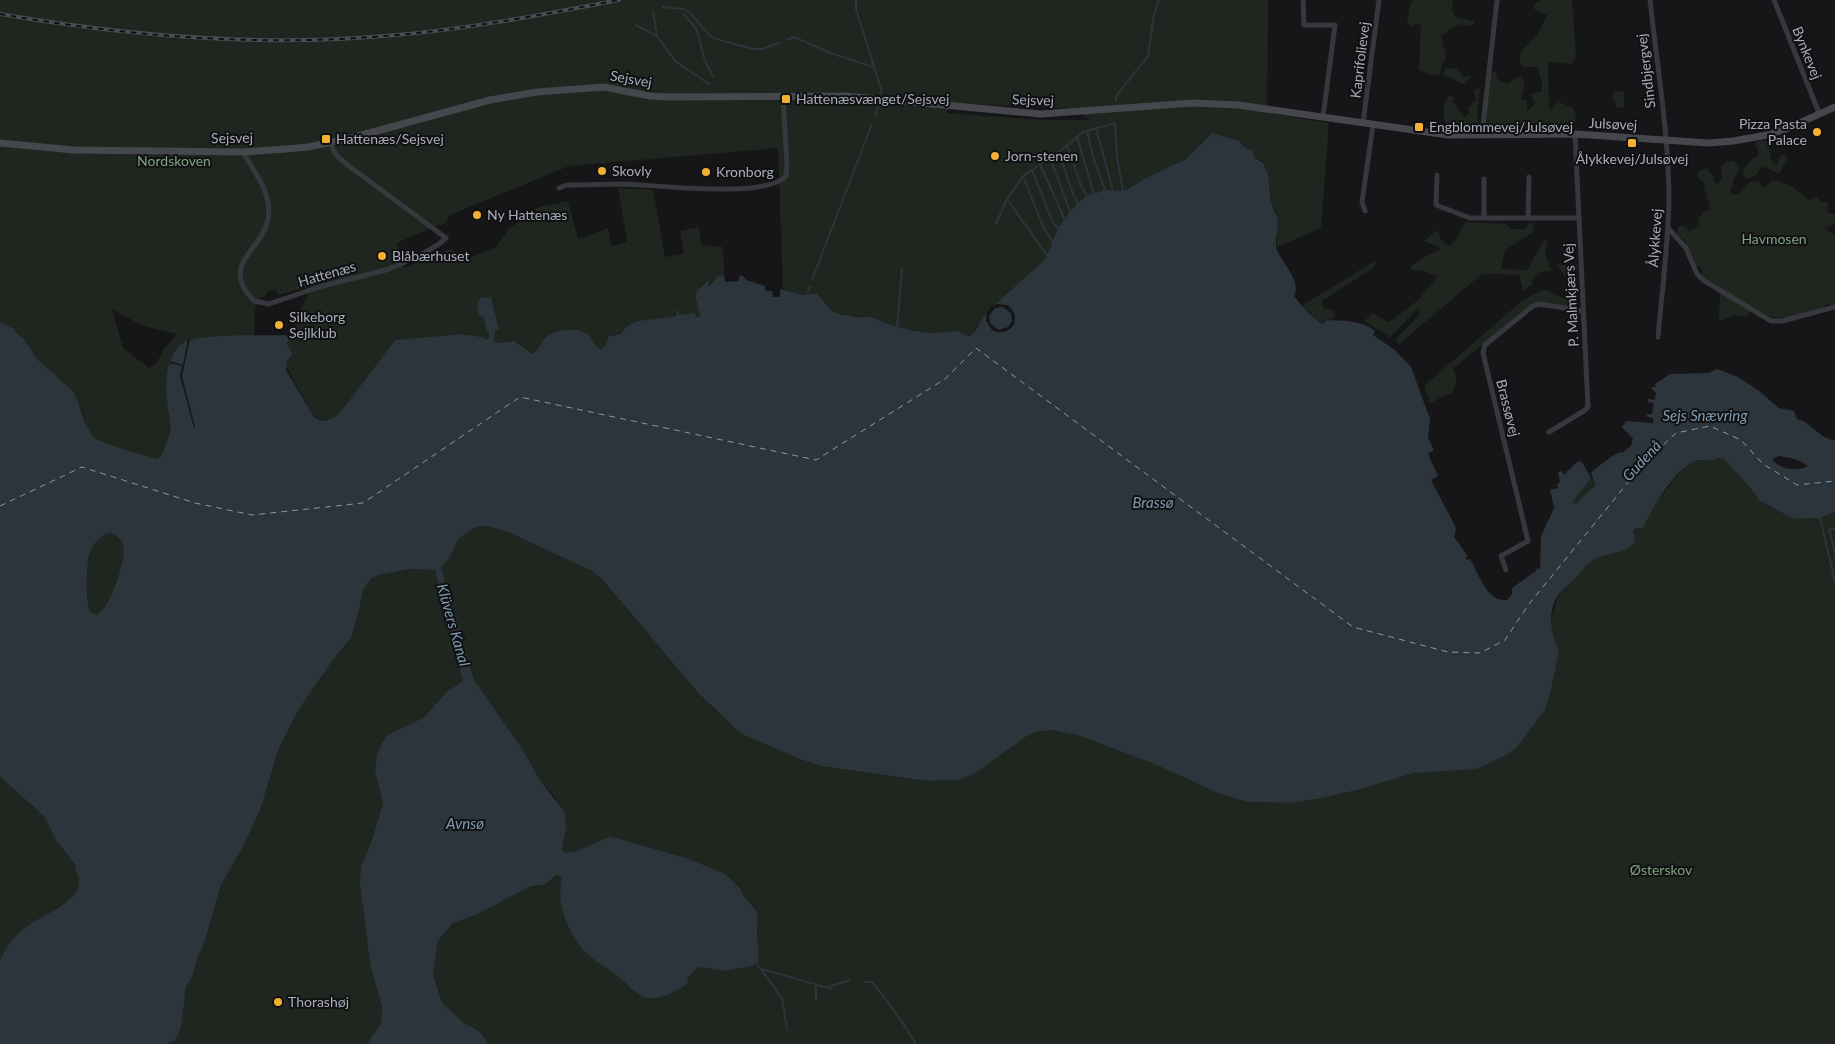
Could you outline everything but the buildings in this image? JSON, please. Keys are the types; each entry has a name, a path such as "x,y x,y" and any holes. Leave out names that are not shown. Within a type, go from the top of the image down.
{"street":[{"path":"1303,0 1304,25 1335,25 1323,116"},
{"name":"Kaprifolievej","path":"1363,123 1379,0"},
{"path":"1482,135 1497,0"},
{"name":"Sindbjergvej","path":"1650,0 1666,139"},
{"name":"Bynkevej","path":"1774,0 1819,114"},
{"name":"Sejsvej","path":"0,143 74,150 243,152 308,147 330,143 490,100 566,89 604,87 650,96 674,98 846,96 1030,114 1064,114 1194,103 1265,107"},
{"path":"559,188 567,185 626,184 663,187 756,188 783,179 786,176 787,166 783,96"},
{"name":"Julsøvej","path":"1265,107 1448,136 1575,134 1709,143 1767,135 1835,107"},
{"path":"1365,211 1362,202 1373,124"},
{"name":"P. Malmkjærs Vej","path":"1549,432 1588,407 1575,134"},
{"name":"Ålykkevej","path":"1658,338 1668,228 1669,198 1666,139"},
{"name":"Hattenæs","path":"243,152 265,191 269,218 258,242 242,261 240,269 241,278 244,287 254,301 269,304 319,287 386,270 419,256 446,238 349,166 336,155 330,143"},
{"path":"1437,175 1436,205 1470,218 1579,218"},
{"path":"1528,218 1529,177"},
{"path":"1484,179 1484,218"},
{"path":"1668,228 1686,248 1697,274 1703,280 1771,321 1782,321 1835,307"},
{"name":"Brassøvej","path":"1506,570 1501,556 1528,541 1482,353 1486,345 1533,306 1540,304 1583,311"}],"green space":[{"name":"Nordskoven","path":"0,0 1268,0 1267,113 1329,123 1321,228 1277,247 1276,210 1272,206 1270,185 1263,161 1255,158 1250,149 1227,137 1208,136 1186,159 1146,178 1128,189 1123,191 1105,190 1087,196 1078,203 1058,228 1043,261 982,318 973,334 966,336 953,331 929,333 897,327 872,317 849,316 831,310 817,293 803,295 783,290 778,148 569,166 450,215 446,223 397,243 404,268 450,249 469,258 495,248 509,229 539,207 568,201 578,239 608,228 612,246 627,242 618,188 653,190 665,257 684,254 680,231 699,227 701,245 723,247 724,275 695,294 701,316 697,317 694,313 679,316 678,311 677,316 637,321 627,326 621,334 610,335 605,346 601,349 580,330 558,331 549,335 533,354 512,341 498,343 482,337 461,334 395,340 339,414 321,421 314,417 286,366 287,361 293,355 287,344 311,286 278,295 276,290 268,291 265,297 259,298 255,309 254,336 202,338 173,352 169,366 167,386 170,425 168,438 163,451 157,459 113,447 93,437 86,426 76,398 38,360 26,343 12,329 0,322","holes":["950,103 1074,109 1090,120 1041,120 947,113","112,309 141,325 177,334 164,349 156,364 149,368 123,348"]},
{"path":"1414,0 1453,0 1452,10 1455,17 1475,23 1470,26 1460,24 1441,35 1446,56 1439,75 1432,75 1419,70 1421,26 1417,23 1412,27 1407,22 1410,5"},
{"path":"1541,0 1572,0 1576,56 1572,64 1548,62 1549,111 1559,102 1573,108 1576,116 1575,121 1571,129 1490,129 1485,125 1490,71 1496,72 1497,79 1507,84 1520,76 1525,84 1521,99 1527,101 1527,111 1535,104 1531,94 1542,91 1542,80 1538,67 1522,67 1519,61 1522,50 1537,36 1547,15 1535,10 1533,5"},
{"path":"1446,68 1458,69 1463,77 1471,76 1464,84 1444,76 1443,72"},
{"path":"1480,88 1477,115 1480,123 1477,130 1447,127 1444,110 1445,102 1450,95 1454,98 1452,101 1464,117 1469,113 1468,108 1476,100 1474,90"},
{"path":"1624,91 1624,107 1616,108 1613,92"},
{"path":"1763,140 1768,142 1772,161 1777,165 1781,154 1786,155 1787,158 1780,173 1762,166 1753,177 1745,177 1743,175 1746,165 1758,155 1755,145 1757,141"},
{"name":"Havmosen","path":"1734,161 1739,169 1730,194 1739,194 1750,182 1758,181 1764,188 1773,180 1793,188 1810,201 1816,197 1822,202 1829,204 1828,213 1835,214 1835,224 1825,229 1833,234 1835,233 1835,305 1830,306 1828,304 1808,313 1783,318 1769,316 1752,306 1747,317 1736,315 1719,321 1720,289 1713,281 1707,284 1701,278 1702,270 1700,267 1695,266 1686,242 1677,234 1678,227 1682,225 1690,231 1700,226 1698,220 1704,212 1710,209 1704,189 1705,183 1697,177 1697,172 1707,168 1714,177 1714,182 1718,184 1722,177 1721,166 1726,162"},
{"path":"1465,222 1506,224 1511,229 1526,229 1528,223 1534,223 1532,233 1505,250 1501,269 1527,270 1544,240 1548,241 1545,254 1552,271 1541,272 1532,280 1533,284 1523,291 1519,275 1482,274 1398,345 1396,339 1421,313 1416,310 1390,337 1364,321 1373,313 1389,322 1417,301 1438,276 1421,270 1413,271 1410,267 1442,248 1423,241 1438,230 1440,238 1449,246 1456,240"},
{"path":"1378,259 1374,267 1322,301 1324,309 1334,310 1336,317 1321,323 1301,306"},
{"path":"1577,264 1577,310 1534,303 1453,369 1457,379 1453,392 1430,403 1424,386 1523,300 1544,289 1567,300 1571,284 1557,265"},
{"name":"Østerskov","path":"1719,458 1744,465 1760,501 1786,515 1795,519 1820,518 1835,512 1835,1044 489,1044 480,1032 463,1022 442,1003 433,974 438,941 453,923 476,915 531,886 544,885 557,875 562,878 588,954 610,970 688,981 689,976 699,967 724,971 753,966 759,961 758,913 743,895 740,888 686,858 610,836 577,851 565,853 562,849 566,829 556,799 540,780 523,750 454,687 423,718 389,734 375,772 383,802 372,840 361,866 364,916 370,964 382,1007 381,1023 367,1044 168,1044 175,1040 181,1028 186,986 192,977 204,944 221,885 243,847 260,810 279,748 299,709 335,657 351,638 363,590 367,583 378,575 410,569 435,570 448,560 451,551 463,534 476,527 492,527 510,533 592,571 602,579 716,712 797,758 821,766 927,781 959,780 1027,736 1035,732 1052,730 1077,735 1152,763 1218,793 1247,802 1291,803 1357,790 1414,773 1443,770 1551,621 1558,596 1592,560 1608,553 1622,552 1633,532 1685,466 1696,460 1713,461"},
{"path":"1591,478 1595,484 1576,505 1573,502"},
{"path":"109,533 116,536 122,542 123,558 117,581 107,603 97,615 91,612 88,600 87,573 89,558 95,543"},
{"path":"0,777 44,816 56,840 76,866 75,870 80,876 80,885 72,898 29,925 3,954 0,960"}],"water":[{"name":"Brassø","path":"1212,133 1239,141 1244,147 1252,150 1255,158 1265,164 1271,199 1278,222 1276,247 1293,278 1296,290 1294,296 1305,310 1322,324 1327,320 1345,321 1370,327 1375,331 1373,335 1395,350 1411,367 1430,419 1428,438 1434,450 1428,454 1438,476 1431,480 1455,526 1454,537 1468,556 1465,558 1467,560 1470,559 1484,586 1494,596 1507,600 1512,594 1512,588 1536,571 1537,568 1540,569 1541,536 1554,508 1550,490 1558,488 1557,485 1560,482 1558,472 1562,471 1564,475 1578,461 1582,462 1591,478 1573,502 1576,504 1595,485 1591,473 1608,459 1620,452 1622,453 1631,446 1633,439 1622,427 1626,421 1653,423 1653,418 1647,417 1647,414 1652,414 1654,403 1648,402 1648,399 1655,400 1656,393 1652,387 1656,387 1655,384 1670,374 1708,373 1717,369 1736,376 1758,390 1779,408 1794,411 1797,419 1805,422 1824,437 1835,441 1835,512 1820,518 1795,519 1760,501 1724,459 1693,462 1685,467 1671,482 1643,528 1636,528 1633,532 1635,540 1631,546 1622,551 1598,557 1592,561 1555,600 1551,622 1559,650 1550,694 1545,710 1516,748 1477,769 1414,773 1357,790 1291,803 1247,802 1218,793 1152,763 1077,735 1052,730 1035,732 1027,736 975,773 959,780 927,781 821,766 797,758 740,733 699,694 602,579 592,571 510,533 492,527 476,527 458,540 448,560 441,568 474,680 523,750 540,780 565,813 566,829 562,849 565,853 577,851 610,836 686,858 725,874 740,888 743,895 758,913 759,961 753,966 724,971 699,967 689,976 687,984 677,990 661,997 644,997 593,958 576,940 562,909 560,888 562,878 557,875 544,885 531,886 476,915 453,923 438,941 433,974 442,1003 463,1022 480,1032 489,1044 367,1044 381,1023 382,1007 370,964 360,883 361,866 372,840 383,803 375,772 377,754 389,734 423,718 448,691 463,681 435,570 410,569 378,575 371,579 363,590 351,638 335,657 299,709 279,748 260,810 243,847 221,885 204,944 192,977 186,987 181,1028 175,1040 168,1044 0,1044 0,960 5,950 22,930 64,904 72,896 78,888 79,880 75,870 76,866 56,840 44,816 0,777 0,322 12,328 25,341 38,360 73,391 85,424 94,438 110,445 157,459 163,452 170,428 166,385 170,360 179,346 185,342 206,337 285,335 289,338 287,344 293,354 287,361 286,370 314,417 324,421 339,414 395,340 461,334 482,337 498,343 514,341 533,354 549,335 558,331 580,330 587,334 596,346 601,349 605,346 609,336 621,334 627,326 637,321 677,316 676,311 678,310 679,315 694,313 697,317 700,316 695,294 708,281 709,286 718,276 724,275 725,282 738,281 739,276 743,276 746,280 765,286 765,291 772,291 773,297 780,297 780,289 803,295 817,293 831,310 840,314 872,317 891,325 911,330 929,333 956,331 969,336 992,308 1043,261 1058,228 1078,203 1087,196 1105,190 1123,191 1128,189 1146,178 1186,159","holes":["1779,456 1795,459 1808,466 1799,469 1785,468 1773,461 1773,459","109,533 116,536 122,542 123,558 117,581 107,603 97,615 91,612 88,600 87,573 89,558 95,543"]},
{"path":"491,297 499,330 487,331 484,317 479,315 477,305 480,298"}],"pier":[{"path":"997,304 1007,305 1012,309 1015,315 1014,324 1010,329 1004,332 992,330 986,321 987,312","holes":["1003,307 1011,313 1012,321 1008,327 998,330 990,323 989,316 995,308"]},
{"path":"188,339 190,339 182,376 194,428 180,376 182,366 170,363 170,361 183,365"}],"waterway":[{"path":"856,0 856,9 881,93"},
{"path":"1116,101 1117,95 1148,56 1154,14 1159,0"},
{"path":"663,7 683,9 690,13 711,37 723,41 753,49 762,49 779,43"},
{"path":"653,11 657,36"},
{"path":"684,14 697,30 705,61 713,76"},
{"path":"636,25 657,36 675,61 709,84"},
{"path":"787,40 794,37 833,54 873,67"},
{"path":"875,117 879,104"},
{"path":"996,224 1007,199 1023,176 1059,152 1083,132 1115,123 1117,157 1123,191"},
{"path":"812,280 872,124"},
{"path":"1096,128 1113,191"},
{"path":"1087,131 1093,157 1105,190"},
{"path":"1077,137 1094,194"},
{"path":"1067,145 1082,188 1087,196"},
{"path":"1059,152 1073,194 1078,203"},
{"path":"1050,158 1070,211"},
{"path":"1040,164 1064,218"},
{"path":"1032,170 1053,223 1058,228"},
{"path":"1023,176 1043,226 1053,242"},
{"path":"1007,199 1047,255"},
{"path":"897,327 902,269"},
{"path":"807,295 810,286"},
{"path":"491,340 492,331"},
{"path":"1820,518 1835,581"},
{"path":"1835,529 1829,529 1835,553"},
{"path":"757,964 782,998 787,1030"},
{"path":"762,969 832,989"},
{"path":"828,987 850,980"},
{"path":"865,982 872,982 916,1044"},
{"path":"816,984 816,999"}],"ferry route":[{"path":"0,506 82,467 195,503 252,515 363,503 520,397 816,460 945,379 976,348 1353,627 1448,652 1480,653 1505,640 1529,604 1643,464 1676,433 1710,426 1741,440 1763,464 1797,485 1835,481"}],"railway":[{"path":"0,14 143,34 239,40 336,39 384,36 473,26 619,0"}],"place":[{"name":"Hattenæsvænget/Sejsvej","path":"786,99"},
{"name":"Engblommevej/Julsøvej","path":"1419,127"},
{"name":"Pizza Pasta Palace","path":"1817,132"},
{"name":"Hattenæs/Sejsvej","path":"326,139"},
{"name":"Ålykkevej/Julsøvej","path":"1632,143"},
{"name":"Jorn-stenen","path":"995,156"},
{"name":"Skovly","path":"602,171"},
{"name":"Kronborg","path":"706,172"},
{"name":"Ny Hattenæs","path":"477,215"},
{"name":"Blåbærhuset","path":"382,256"},
{"name":"Silkeborg Sejlklub","path":"279,325"},
{"name":"Thorashøj","path":"278,1002"}],"water label":[{"name":"Sejs Snævring","path":"1705,416"},
{"name":"Gudenå","path":"1642,461"},
{"name":"Klüvers Kanal","path":"453,625"},
{"name":"Avnsø","path":"465,824"}]}
